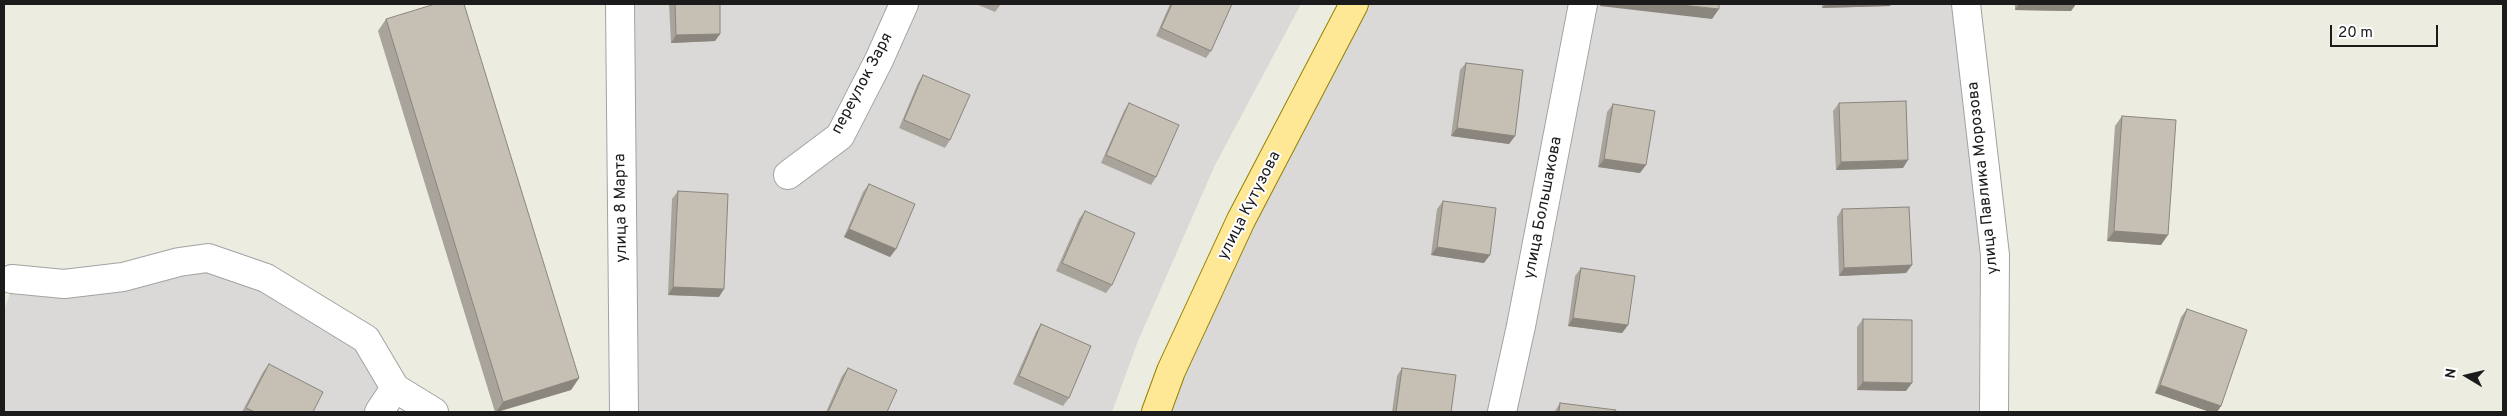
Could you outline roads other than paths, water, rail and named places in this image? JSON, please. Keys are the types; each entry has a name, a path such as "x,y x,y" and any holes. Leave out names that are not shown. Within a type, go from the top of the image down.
{"main road":[{"name":"улица Кутузова","path":"1156,412 1171,371 1241,220 1354,4"}],"street":[{"name":"улица 8 Марта","path":"620,4 624,412"},
{"name":"переулок Заря","path":"788,176 840,136 879,60 904,4"},
{"name":"улица Большакова","path":"1502,412 1523,317 1583,4"},
{"name":"улица Павлика Морозова","path":"1966,4 1995,255 1994,412"},
{"path":"12,279 64,284 123,277 179,262 208,258 266,278 366,340 395,388 434,412"},
{"path":"379,412 395,388"}]}
